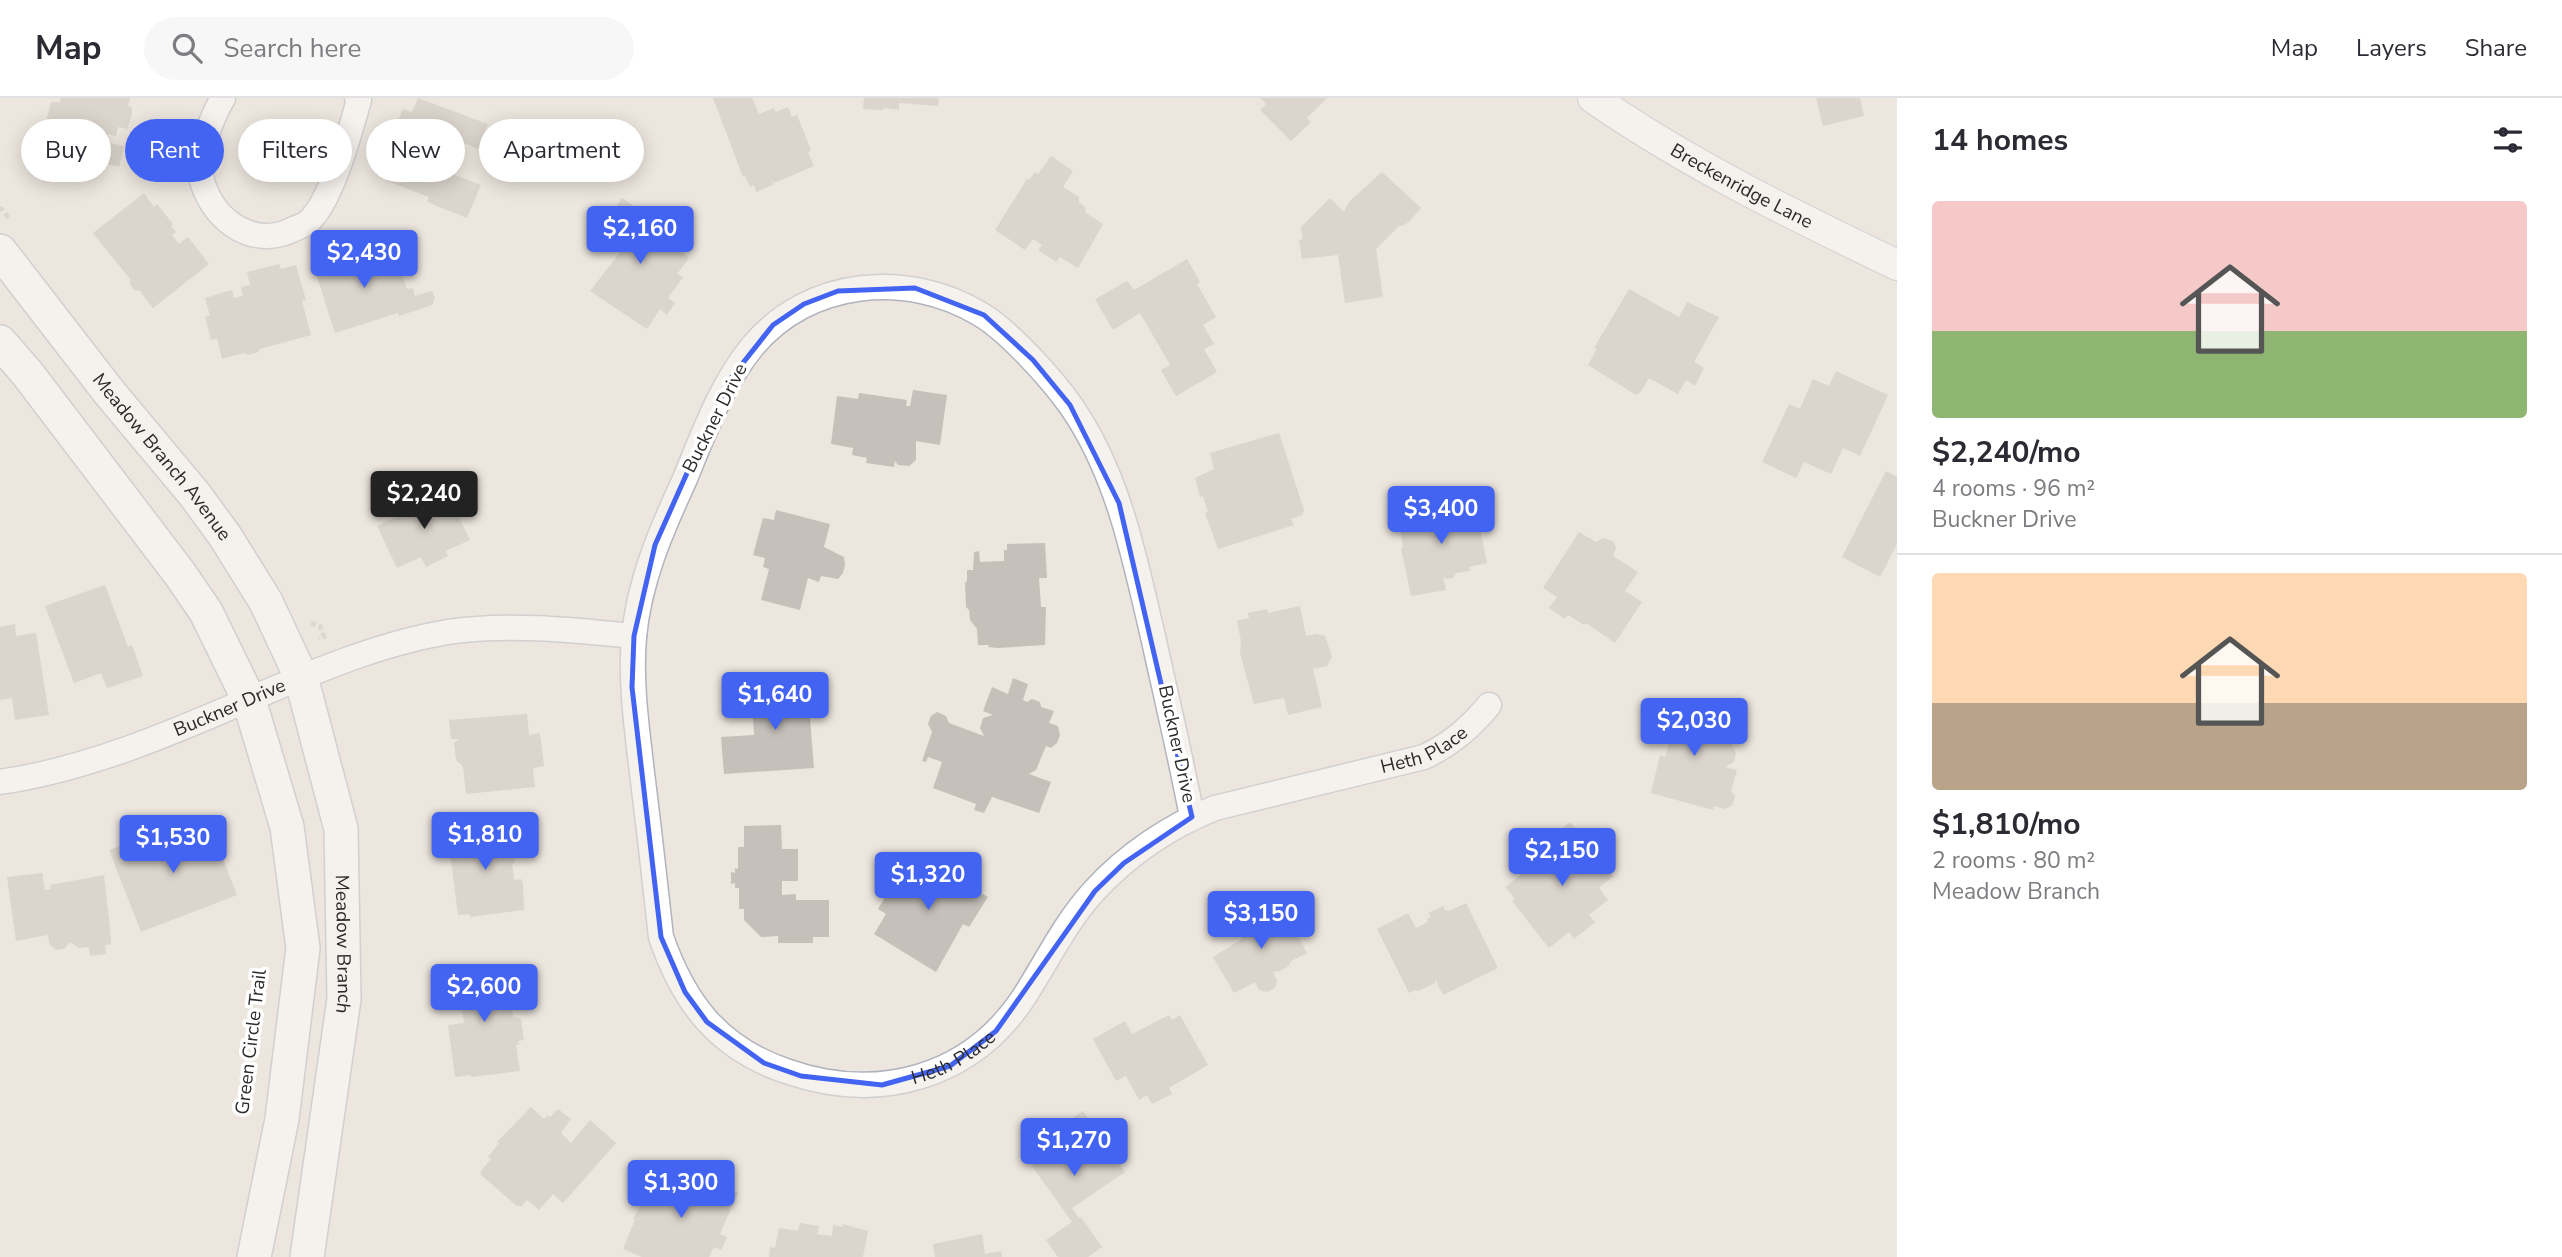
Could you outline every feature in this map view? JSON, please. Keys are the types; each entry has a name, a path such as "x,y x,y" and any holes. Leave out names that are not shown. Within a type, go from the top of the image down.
{"main road":[{"name":"Meadow Branch Avenue","path":"0,251 225,536 266,602 301,677"},
{"path":"0,342 180,574 206,612 249,699"},
{"name":"Meadow Branch","path":"301,677 341,829 344,999 307,1257"},
{"name":"Meadow Branch","path":"249,699 288,827 303,948 282,1119 254,1257"}],"street":[{"path":"223,98 213,115 205,144 201,161 202,183 221,217 233,227 257,236 281,236 308,222 326,197 359,99"},
{"name":"Breckenridge Lane","path":"1593,98 1686,158 1764,202 1897,265"},
{"name":"Buckner Drive","path":"0,782 34,777 132,748 301,677 379,649 447,632 478,629 565,629 634,636 643,585 655,545 731,378 752,347 773,325 804,304 838,292 874,286 915,288 948,297 984,315 1032,360 1070,405 1098,452 1119,503 1139,577 1192,817"},
{"name":"Heth Place","path":"634,636 632,687 662,937 671,966 685,992 707,1022 730,1043 764,1063 801,1076 847,1084 883,1085 917,1079 950,1066 974,1050 996,1031 1022,999 1063,930 1094,891 1124,863 1164,833 1192,817 1265,794 1423,757 1447,746 1472,725 1489,705"}],"highlighted area":[{"path":"915,288 984,315 1033,360 1070,405 1119,503 1192,817 1124,863 1095,891 996,1031 950,1066 882,1085 801,1076 764,1063 707,1022 685,992 661,937 632,687 634,636 655,545 712,417 731,378 773,325 804,304 838,291"}],"building":[{"path":"61,98 130,98 128,106 132,107 132,115 131,119 125,119 125,129 118,127 116,136 111,135 111,119 47,119 51,102 60,102"},
{"path":"418,98 479,121 478,149 465,143 465,119 399,119 403,109 412,112"},
{"path":"713,98 752,98 759,114 774,108 776,112 788,107 792,117 797,115 811,150 808,152 814,166 774,183 772,179 773,185 756,192 754,185 750,187 745,176 743,177"},
{"path":"864,98 939,98 938,106 899,103 899,110 883,110 863,109"},
{"path":"1260,98 1327,98 1307,118 1311,122 1291,141 1260,110 1266,104"},
{"path":"1816,98 1860,98 1864,116 1823,126"},
{"path":"111,143 124,146 119,167 111,165"},
{"path":"1051,156 1073,171 1063,187 1079,197 1086,213 1103,224 1078,268 1060,257 1056,262 1038,250 1042,245 1033,239 1025,250 995,230 1027,179 1035,172 1038,174"},
{"path":"1382,172 1421,208 1409,222 1400,225 1376,249 1383,297 1345,303 1338,255 1302,259 1299,240 1303,239 1301,227 1330,198 1344,212 1349,202"},
{"path":"465,179 481,185 467,218 427,202 429,197 390,182 465,182"},
{"path":"144,193 154,207 157,204 173,224 171,226 176,232 172,235 179,244 188,237 209,264 153,308 140,291 134,290 130,279 93,233"},
{"path":"622,198 664,226 661,229 676,240 672,246 689,258 677,274 683,277 668,298 675,303 667,315 660,309 647,329 590,291 625,246 601,229"},
{"path":"343,245 351,270 394,253 407,289 413,288 415,296 432,291 435,298 432,305 335,333 310,255"},
{"path":"1187,259 1200,282 1197,284 1216,317 1203,325 1214,344 1204,349 1217,372 1176,396 1161,370 1170,365 1140,313 1113,330 1095,299 1127,281 1134,290"},
{"path":"279,264 281,269 296,265 306,300 302,301 311,335 248,355 244,353 222,359 217,338 211,340 205,317 210,316 205,298 232,290 234,298 243,296 241,287 250,285 247,272"},
{"path":"1629,289 1679,317 1687,302 1719,317 1694,362 1704,368 1695,386 1686,380 1678,394 1649,378 1636,395 1588,365 1597,349 1594,348"},
{"path":"1836,371 1888,395 1860,456 1843,448 1831,474 1804,462 1796,478 1762,462 1789,404 1800,409 1813,379 1829,386"},
{"path":"913,390 947,395 940,445 916,441 916,460 909,466 898,465 895,461 894,467 866,463 867,458 852,455 853,448 831,444 837,396 858,399 859,393 907,400 906,406 910,406"},
{"path":"1279,433 1304,510 1302,515 1291,519 1294,525 1218,549 1195,478 1214,469 1210,453"},
{"path":"1886,471 1897,477 1897,544 1880,577 1842,557"},
{"path":"446,490 470,540 446,551 448,556 426,567 421,557 397,568 377,526 400,515 397,507 418,496 421,502"},
{"path":"1473,494 1487,563 1469,567 1470,571 1456,573 1453,578 1443,577 1446,590 1411,596 1401,548 1400,527 1411,525 1410,519 1414,514 1469,503 1468,495"},
{"path":"776,510 830,524 824,547 844,557 843,573 838,579 821,576 819,582 808,578 800,610 761,600 769,569 763,567 765,558 753,555 763,518 774,520"},
{"path":"1579,532 1596,542 1603,538 1613,541 1616,547 1613,556 1638,572 1625,591 1642,602 1615,643 1586,623 1584,625 1568,615 1565,619 1549,608 1557,597 1543,588"},
{"path":"1045,543 1047,578 1039,578 1041,607 1046,607 1045,645 998,648 978,645 977,629 970,620 966,607 965,583 967,570 973,570 974,552 979,551 980,562 1004,561 1007,544"},
{"path":"105,585 128,647 132,645 143,676 107,688 101,673 74,683 45,606"},
{"path":"1300,606 1306,636 1325,636 1332,657 1327,666 1313,669 1322,707 1288,715 1284,698 1254,704 1240,653 1241,641 1237,621 1249,618 1248,613 1267,609 1268,613"},
{"path":"15,624 16,636 36,633 49,715 15,720 12,698 0,700 0,627"},
{"path":"1013,678 1028,684 1023,700 1027,702 1032,699 1040,702 1041,707 1054,711 1049,723 1058,726 1060,735 1057,743 1051,748 1046,746 1036,770 1029,774 1051,782 1039,813 992,797 984,813 974,810 976,804 933,788 942,762 928,757 926,762 922,761 932,732 928,724 931,716 937,712 946,716 949,723 984,736 980,728 983,718 993,715 983,711 992,687 1008,694"},
{"path":"812,682 815,718 810,718 814,768 724,774 721,737 754,735 753,717 760,717 760,712 755,712 753,686"},
{"path":"1660,702 1732,721 1731,728 1736,729 1732,745 1736,753 1734,762 1725,767 1737,770 1731,791 1735,796 1732,805 1725,809 1714,806 1713,810 1651,793 1660,755 1665,757 1669,744 1649,739"},
{"path":"527,714 529,735 540,733 544,766 533,768 535,787 466,794 463,766 456,760 454,743 459,739 451,739 449,720"},
{"path":"207,818 237,895 141,932 109,850 149,835 154,847 170,841 167,833"},
{"path":"1570,822 1613,876 1599,888 1608,900 1589,915 1595,922 1574,939 1569,932 1549,948 1512,901 1515,899 1505,887 1551,852 1544,843"},
{"path":"508,824 515,863 512,864 514,880 521,879 523,883 524,910 470,917 470,914 458,915 448,836 460,834 459,830"},
{"path":"781,825 782,849 798,849 798,881 782,881 782,895 796,894 796,900 829,900 829,937 813,937 813,943 778,943 778,936 761,937 744,920 744,909 739,909 739,888 735,888 735,883 731,884 731,872 735,873 735,868 738,869 738,847 744,847 744,826"},
{"path":"912,855 919,859 920,857 988,897 969,927 963,924 936,972 874,934 886,914 878,909 887,894 891,896"},
{"path":"42,873 45,890 51,889 50,885 104,875 111,944 105,945 106,954 90,956 89,947 79,948 70,942 64,949 56,950 49,944 48,935 16,941 7,877"},
{"path":"1279,902 1307,953 1291,961 1289,966 1273,972 1277,980 1275,988 1267,992 1259,990 1255,982 1234,993 1213,957 1242,939 1239,928 1250,922 1249,919"},
{"path":"1466,903 1498,968 1443,995 1435,979 1435,983 1409,993 1377,929 1408,913 1416,928 1428,922 1427,919 1431,917 1428,913 1443,906 1449,911"},
{"path":"506,965 513,1017 521,1019 524,1040 518,1041 519,1045 516,1045 520,1071 455,1077 448,1025 464,1023 461,1003 451,1004 447,977 459,975 459,971"},
{"path":"1169,1015 1172,1020 1180,1015 1208,1065 1169,1088 1172,1094 1152,1104 1147,1095 1139,1100 1126,1076 1116,1081 1093,1039 1125,1021 1132,1034"},
{"path":"531,1107 544,1119 558,1109 571,1119 561,1133 571,1143 590,1120 616,1143 563,1203 553,1194 539,1210 527,1200 522,1206 517,1206 481,1175 481,1171 491,1159 488,1157 499,1143 497,1142"},
{"path":"1083,1111 1125,1172 1072,1208 1102,1247 1088,1257 1058,1257 1046,1240 1072,1222 1022,1152"},
{"path":"658,1173 702,1193 709,1177 738,1193 720,1234 727,1237 721,1250 714,1247 709,1257 642,1257 623,1249 635,1220 633,1219"},
{"path":"800,1223 819,1226 817,1234 832,1236 833,1225 843,1227 843,1224 868,1231 863,1257 769,1257 770,1247 775,1248 779,1228 798,1231"},
{"path":"982,1234 985,1254 1001,1251 1002,1257 935,1257 933,1244"}]}
